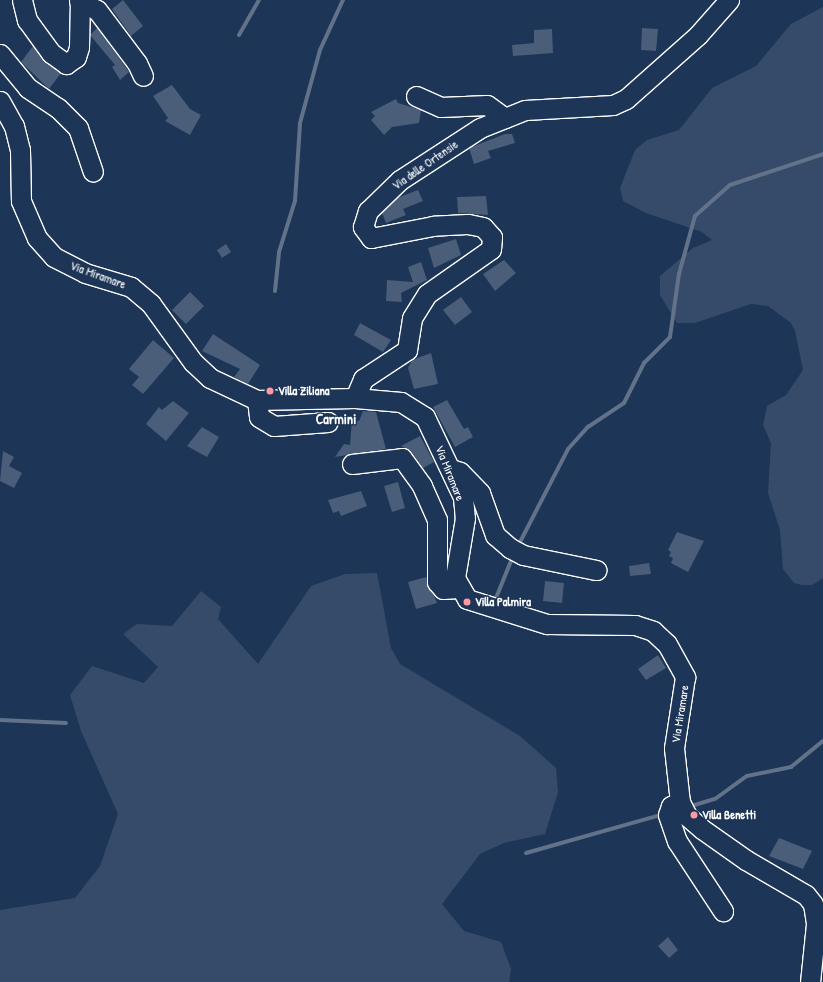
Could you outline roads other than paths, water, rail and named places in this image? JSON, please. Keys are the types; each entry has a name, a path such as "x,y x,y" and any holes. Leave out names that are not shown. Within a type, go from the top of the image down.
{"street":[{"path":"22,0 27,20 51,53 66,64 76,57 79,47 80,1 97,10 137,63 143,76"},
{"name":"Via delle Ortensie","path":"355,398 363,379 407,350 412,318 427,294 491,249 492,237 483,227 467,224 433,226 371,238 362,227 368,210 400,180 480,128 525,110 613,105 626,100 698,34 729,0"},
{"path":"0,54 28,88 58,108 78,128 93,172"},
{"path":"416,96 442,108 486,105 505,118"},
{"name":"Via Miramare","path":"0,102 14,126 20,150 24,208 38,238 54,257 85,273 131,287 152,304 193,362 210,378 257,400 355,398 401,402 414,407 425,417 451,468 463,497 465,518 454,571 458,588 467,599 547,624 635,625 653,631 667,644 685,676 674,748 680,802 687,816 702,829 746,860 806,895 813,904 816,924 810,982"},
{"path":"257,400 259,417 274,426 328,422"},
{"path":"352,464 402,458 422,486 437,520 437,582 444,589 458,588"},
{"path":"451,468 460,472 480,493 495,535 510,548 523,555 596,570"},
{"path":"680,802 671,806 668,815 677,842 723,911"}],"waterway":[{"path":"239,35 259,0"},
{"path":"275,291 279,252 295,201 300,123 320,50 343,0"},
{"path":"518,546 568,449 588,427 624,403 644,363 670,337 679,274 695,216 730,185 823,154"},
{"path":"494,603 513,556"},
{"path":"0,720 66,723"},
{"path":"688,807 715,799 747,776 791,767 823,741"},
{"path":"526,853 664,814"}],"place":[{"name":"Villa Ziliana","path":"270,391"},
{"name":"Villa Palmira","path":"467,602"},
{"name":"Villa Benetti","path":"694,815"}],"district":[{"name":"Carmini","path":"336,419"}]}
